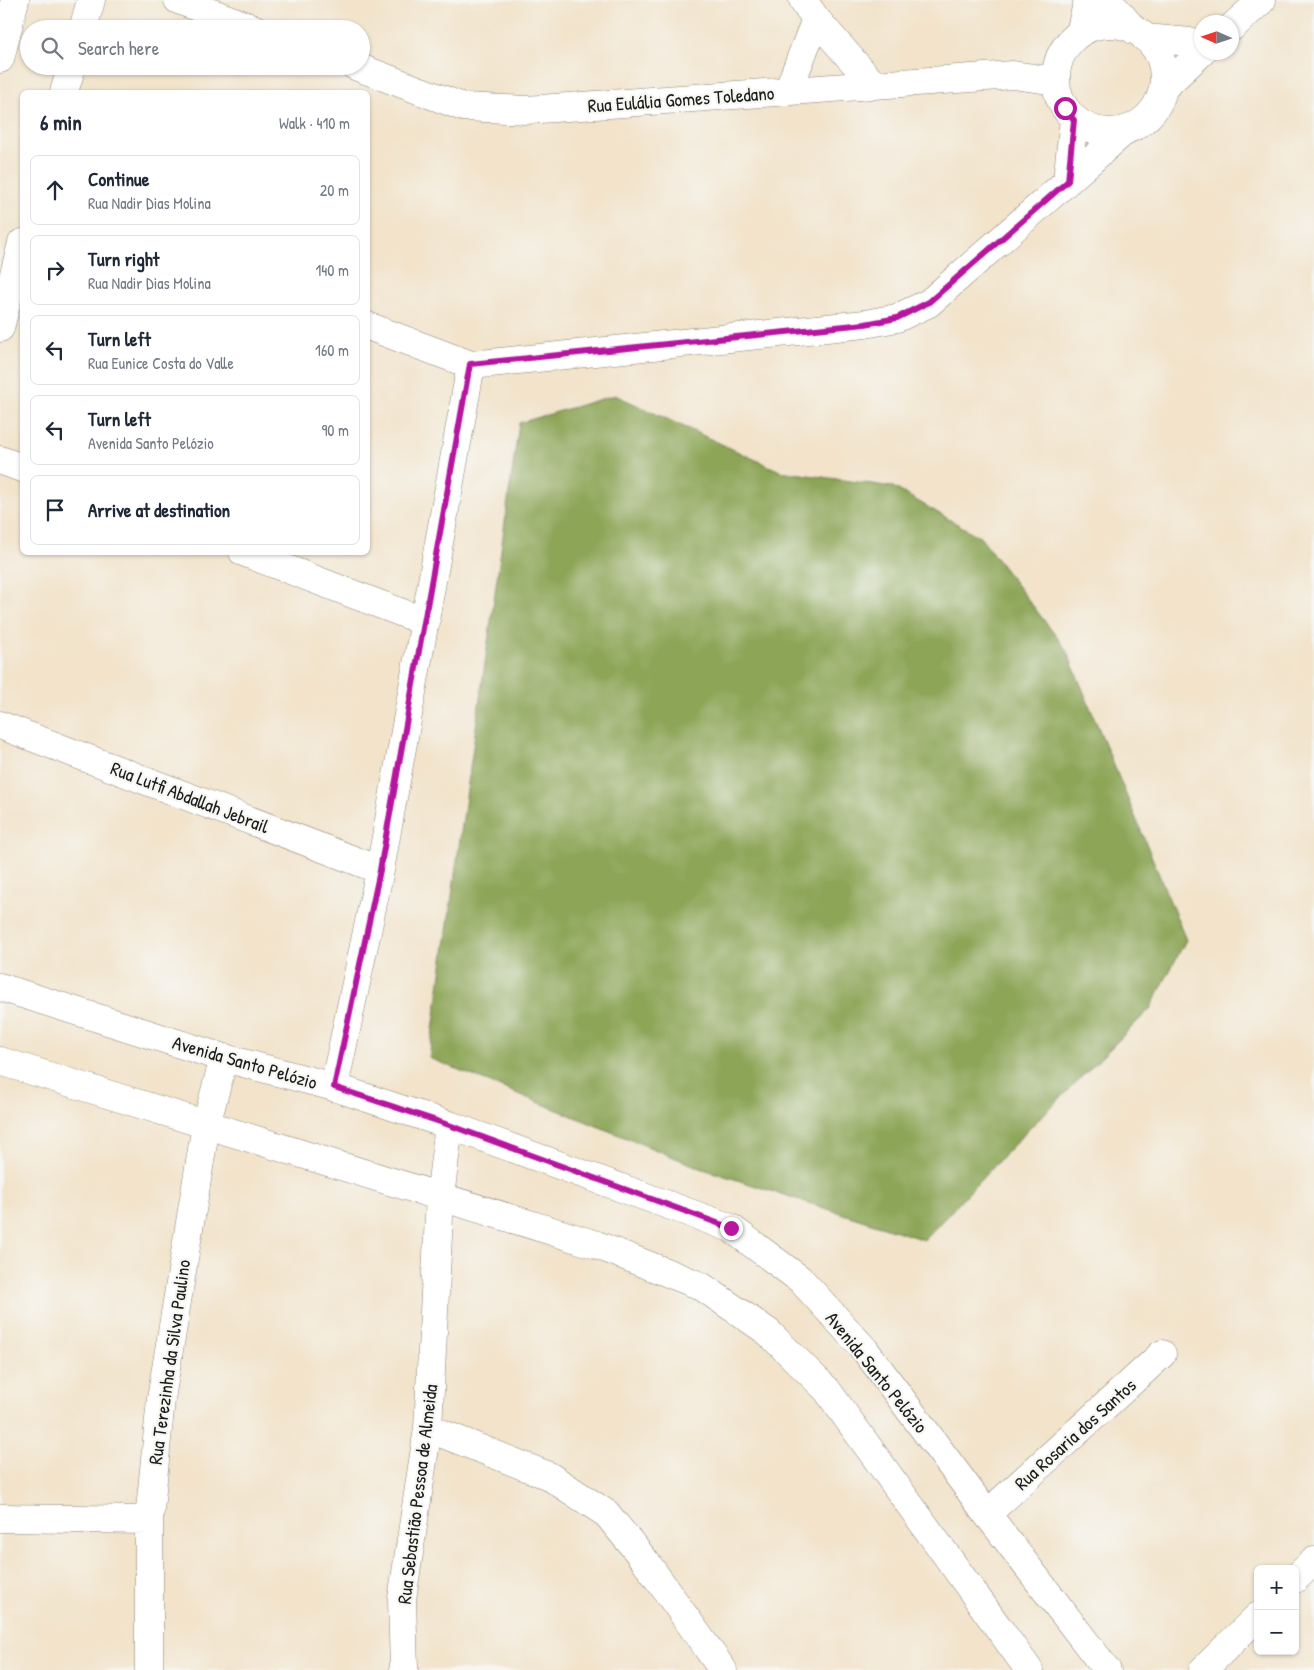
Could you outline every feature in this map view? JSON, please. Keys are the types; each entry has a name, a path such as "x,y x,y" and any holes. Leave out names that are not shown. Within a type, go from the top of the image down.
{"street":[{"path":"0,59 16,0"},
{"path":"85,20 91,0"},
{"path":"178,0 231,20"},
{"path":"1088,0 1075,37 1061,54 1056,81 1058,96 1074,120 1099,132 1114,132 1142,123 1150,114 1158,102 1163,74 1160,60 1154,48 1108,0"},
{"path":"1239,21 1262,0"},
{"path":"810,10 874,85"},
{"path":"788,91 810,10"},
{"path":"1075,37 1093,27 1107,24 1140,34 1194,43"},
{"name":"Rua Eulália Gomes Toledano","path":"1013,75 1075,37"},
{"path":"1162,88 1194,59"},
{"name":"Rua Eulália Gomes Toledano","path":"370,72 462,106 526,110 1013,75 1056,81"},
{"path":"65,90 69,75"},
{"path":"1068,181 1074,120"},
{"path":"370,327 470,364 865,324 897,318 929,302 1127,129"},
{"path":"0,328 20,251"},
{"path":"334,1087 380,870 426,622 470,364"},
{"path":"0,460 20,467"},
{"path":"251,555 426,622"},
{"name":"Rua Lutfi Abdallah Jebrail","path":"0,725 380,870"},
{"name":"Avenida Santo Pelózio","path":"0,987 224,1058 334,1087 449,1125 731,1228 801,1280 865,1350 987,1514 1107,1670"},
{"name":"Rua Terezinha da Silva Paulino","path":"149,1670 149,1520 161,1399 206,1125 224,1058"},
{"path":"0,1061 597,1245 700,1286 768,1332 827,1390 1029,1670"},
{"name":"Rua Sebastião Pessoa de Almeida","path":"404,1670 402,1599 428,1428 440,1197 449,1125"},
{"name":"Rua Rosaria dos Santos","path":"987,1514 1162,1354"},
{"path":"428,1428 549,1476 607,1514 646,1562 723,1670"},
{"path":"0,1518 149,1520"},
{"path":"1299,1575 1314,1561"},
{"path":"1203,1670 1254,1620"}],"green space":[{"path":"615,395 780,471 893,487 980,537 1066,649 1186,940 1150,1009 1023,1135 924,1240 703,1169 429,1058 519,423"}],"route":[{"path":"731,1228 449,1125 334,1087 380,870 426,622 470,364 865,324 897,318 929,302 1068,181 1074,120 1065,108"}]}
